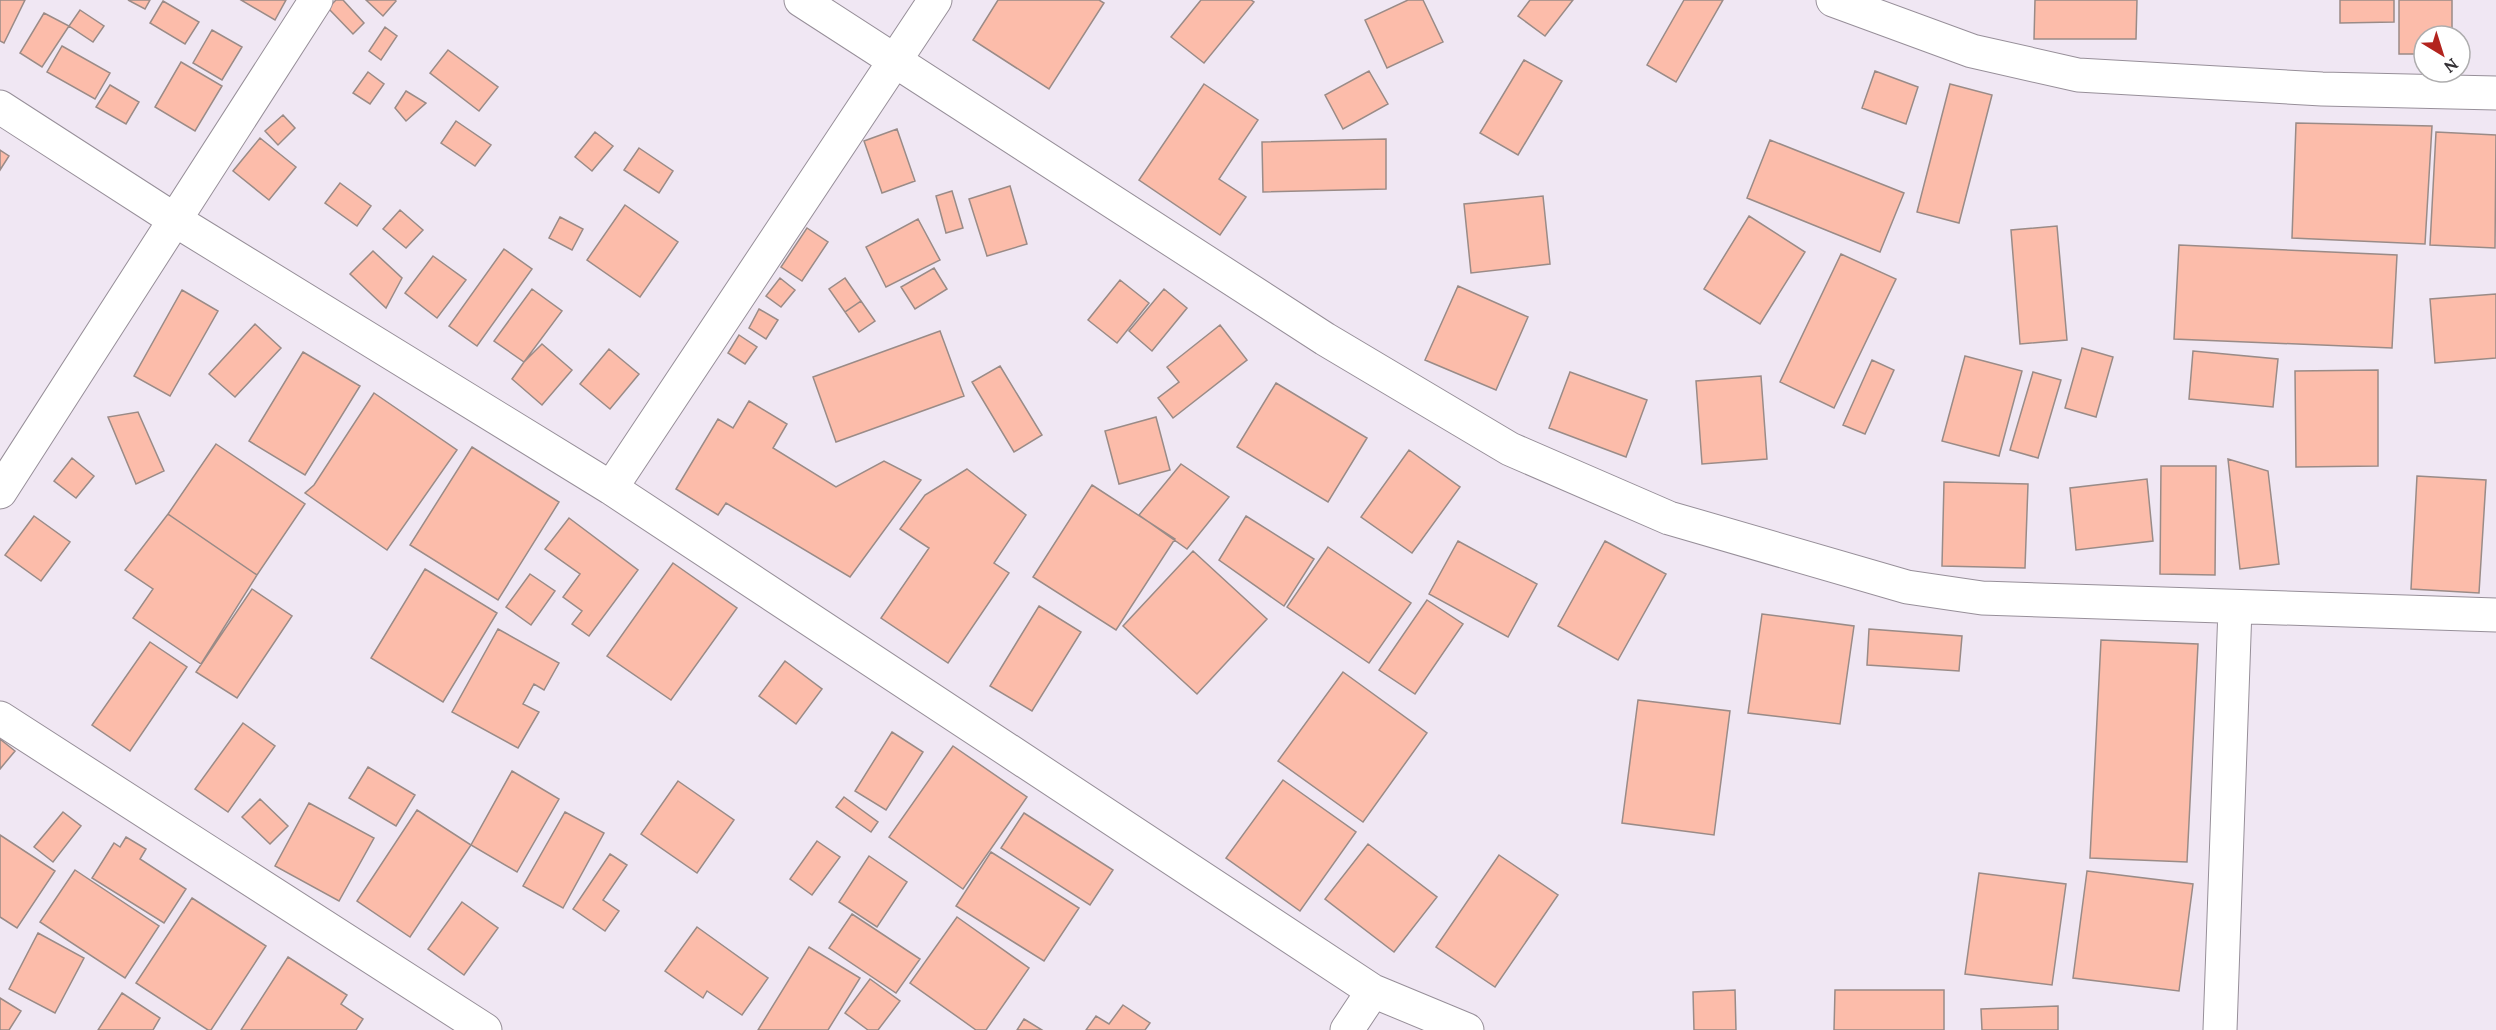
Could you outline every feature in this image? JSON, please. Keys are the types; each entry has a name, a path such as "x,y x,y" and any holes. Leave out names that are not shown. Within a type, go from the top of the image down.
{"street":[{"path":"0,492 316,0"},
{"path":"801,0 1325,339 1510,449 1669,518 1907,588 1982,598 2496,615"},
{"path":"611,489 935,0"},
{"path":"1833,0 1972,51 2078,75 2322,89 2496,93"},
{"path":"0,107 175,220 611,489 1373,991 1467,1030"},
{"path":"2220,1030 2235,608"},
{"path":"0,718 484,1030"},
{"path":"1347,1030 1373,991"}],"building":[{"path":"0,0 25,0 4,43 0,41"},
{"path":"128,0 150,0 145,9"},
{"path":"241,0 286,0 275,20"},
{"path":"336,0 343,0 364,23 353,34 328,8"},
{"path":"366,0 395,0 396,1 383,16"},
{"path":"998,0 1099,0 1104,3 1049,89 973,40"},
{"path":"1201,0 1251,0 1254,2 1204,63 1171,37"},
{"path":"1408,0 1423,0 1443,42 1387,68 1365,20"},
{"path":"1530,0 1573,0 1545,36 1518,16"},
{"path":"1684,0 1723,0 1676,82 1647,65"},
{"path":"2035,0 2137,0 2136,39 2034,39"},
{"path":"2340,0 2394,0 2394,22 2340,23"},
{"path":"2399,0 2452,0 2452,24 2412,24 2412,54 2399,54"},
{"path":"163,1 199,22 185,44 150,23"},
{"path":"80,10 104,26 93,42 69,26"},
{"path":"44,13 69,26 42,67 20,53"},
{"path":"385,27 397,36 381,60 369,51"},
{"path":"212,30 242,47 222,80 193,63"},
{"path":"62,46 110,73 95,99 47,72"},
{"path":"448,50 498,87 479,111 430,73"},
{"path":"1524,60 1562,81 1518,155 1480,133"},
{"path":"181,62 222,86 195,131 155,107"},
{"path":"1369,71 1388,104 1343,129 1325,95"},
{"path":"1875,71 1918,87 1906,124 1862,108"},
{"path":"368,72 384,84 370,104 353,93"},
{"path":"1204,84 1258,120 1219,179 1246,197 1220,235 1139,180"},
{"path":"1950,84 1992,95 1959,223 1917,212"},
{"path":"110,85 139,102 126,124 96,107"},
{"path":"406,91 426,103 406,121 395,108"},
{"path":"283,115 295,128 278,145 265,131"},
{"path":"456,121 491,145 475,166 441,143"},
{"path":"2296,123 2432,126 2425,244 2292,238"},
{"path":"897,129 915,181 882,193 864,141"},
{"path":"595,132 613,146 592,171 575,157"},
{"path":"2436,132 2496,135 2495,248 2430,245"},
{"path":"260,138 296,167 269,200 233,171"},
{"path":"1386,139 1386,189 1263,192 1262,142"},
{"path":"1770,140 1904,193 1880,252 1747,198"},
{"path":"639,148 673,171 659,193 624,170"},
{"path":"0,150 9,156 0,170"},
{"path":"340,183 371,206 357,226 325,203"},
{"path":"1010,186 1027,244 987,256 969,199"},
{"path":"952,191 963,228 946,233 936,196"},
{"path":"1543,196 1550,264 1471,273 1464,204"},
{"path":"625,205 678,242 640,297 587,260"},
{"path":"400,210 423,230 406,248 383,229"},
{"path":"1749,216 1805,252 1760,324 1704,289"},
{"path":"560,217 583,229 572,250 549,238"},
{"path":"918,219 940,260 886,287 866,247"},
{"path":"2057,226 2067,340 2020,344 2011,230"},
{"path":"807,228 828,242 802,281 781,267"},
{"path":"2179,245 2397,255 2392,348 2174,339"},
{"path":"504,249 532,269 477,346 449,326"},
{"path":"373,251 402,278 386,308 350,274"},
{"path":"1841,254 1896,279 1834,408 1780,382"},
{"path":"433,256 466,280 437,318 405,293"},
{"path":"934,268 947,289 915,309 901,287"},
{"path":"780,278 795,290 781,307 766,296"},
{"path":"845,278 861,301 845,312 829,289"},
{"path":"1120,280 1149,303 1117,343 1088,320"},
{"path":"1458,286 1528,317 1496,390 1425,360"},
{"path":"532,289 562,311 524,362 494,341"},
{"path":"1164,289 1187,308 1152,351 1129,331"},
{"path":"182,290 218,311 170,396 134,376"},
{"path":"2496,294 2496,358 2435,363 2430,299"},
{"path":"861,301 875,321 859,332 845,312"},
{"path":"759,309 778,320 766,339 749,328"},
{"path":"255,324 281,348 235,397 209,374"},
{"path":"1220,325 1247,360 1173,418 1158,398 1179,382 1167,367"},
{"path":"940,331 964,396 836,442 813,377"},
{"path":"739,335 757,347 745,364 728,353"},
{"path":"542,344 572,370 542,405 512,379 524,362"},
{"path":"2082,348 2113,357 2096,417 2065,408"},
{"path":"609,349 639,374 610,409 580,384"},
{"path":"2193,351 2278,359 2273,407 2189,399"},
{"path":"303,352 360,386 305,475 249,441"},
{"path":"1965,356 2022,371 1999,456 1942,441"},
{"path":"1872,360 1894,370 1865,434 1843,425"},
{"path":"1000,366 1042,435 1014,452 972,382"},
{"path":"2378,370 2378,466 2296,467 2295,371"},
{"path":"1570,372 1647,400 1626,457 1549,428"},
{"path":"2033,372 2061,380 2038,458 2010,450"},
{"path":"1761,376 1767,459 1702,464 1696,381"},
{"path":"1276,383 1367,438 1328,502 1237,447"},
{"path":"374,393 457,450 387,550 305,493 314,485"},
{"path":"749,401 787,424 773,448 836,487 884,461 921,480 850,577 726,503 718,515 676,489 718,419 733,428"},
{"path":"138,412 164,471 136,484 108,417"},
{"path":"1156,417 1170,470 1119,484 1105,431"},
{"path":"216,444 305,504 257,575 168,514"},
{"path":"472,447 559,502 498,600 410,545"},
{"path":"1409,450 1460,487 1412,553 1361,517"},
{"path":"72,458 94,476 76,498 54,481"},
{"path":"2228,459 2268,471 2279,564 2240,569"},
{"path":"1181,464 1229,497 1187,549 1139,515"},
{"path":"2161,466 2216,466 2215,575 2160,574"},
{"path":"967,469 1026,515 994,563 1009,573 948,663 881,618 929,548 900,529 925,495"},
{"path":"2417,476 2486,480 2479,593 2411,589"},
{"path":"2147,479 2153,541 2076,550 2070,488"},
{"path":"1944,482 2028,484 2025,568 1942,566"},
{"path":"1092,485 1175,539 1116,630 1033,577"},
{"path":"168,514 257,575 201,664 133,618 153,589 125,570"},
{"path":"34,516 70,542 41,581 5,555"},
{"path":"1246,516 1314,559 1284,606 1219,560"},
{"path":"569,518 638,570 589,636 572,624 582,611 563,597 580,574 545,549"},
{"path":"1458,541 1537,584 1508,637 1429,594"},
{"path":"1605,541 1666,574 1618,660 1558,626"},
{"path":"1328,547 1411,603 1369,663 1287,607"},
{"path":"1193,551 1267,619 1197,694 1123,626"},
{"path":"673,563 737,608 671,700 607,656"},
{"path":"425,569 497,613 443,702 371,658"},
{"path":"530,574 555,591 531,625 506,607"},
{"path":"252,589 292,616 237,698 196,672"},
{"path":"1427,600 1463,624 1415,694 1379,670"},
{"path":"1039,606 1081,632 1032,711 990,686"},
{"path":"1762,614 1854,626 1840,724 1748,713"},
{"path":"498,629 559,663 544,690 534,684 523,704 539,712 518,748 452,712"},
{"path":"1869,629 1962,636 1959,671 1867,665"},
{"path":"2101,640 2198,644 2187,862 2090,858"},
{"path":"150,642 187,667 130,751 92,725"},
{"path":"785,661 822,689 796,724 759,696"},
{"path":"1343,672 1427,733 1363,822 1278,761"},
{"path":"1638,700 1730,711 1714,835 1622,823"},
{"path":"243,723 275,746 228,812 195,789"},
{"path":"892,732 923,752 886,810 855,791"},
{"path":"0,739 15,751 0,769"},
{"path":"953,746 1027,797 963,889 889,837"},
{"path":"368,767 415,795 396,826 349,798"},
{"path":"512,771 559,799 517,872 471,845"},
{"path":"1283,780 1356,832 1300,911 1226,858"},
{"path":"678,781 734,820 697,873 641,834"},
{"path":"844,797 878,822 871,832 836,807"},
{"path":"260,799 288,826 270,844 242,817"},
{"path":"309,803 374,838 339,901 275,866"},
{"path":"417,810 471,845 410,937 357,901"},
{"path":"63,812 81,826 53,862 34,847"},
{"path":"565,812 604,833 563,908 523,886"},
{"path":"1024,813 1113,870 1090,905 1001,848"},
{"path":"0,835 55,871 17,928 0,917"},
{"path":"126,837 146,849 140,859 186,889 164,923 92,878 114,843 120,847"},
{"path":"817,841 840,857 812,895 790,879"},
{"path":"1368,844 1437,897 1394,952 1325,899"},
{"path":"991,852 1079,908 1044,961 956,906"},
{"path":"610,854 627,865 603,900 619,911 605,931 573,909"},
{"path":"1499,855 1558,895 1495,987 1436,947"},
{"path":"869,856 907,882 877,927 839,902"},
{"path":"75,870 159,926 125,978 40,922"},
{"path":"2087,871 2193,884 2179,991 2073,978"},
{"path":"1979,873 2066,884 2052,985 1965,974"},
{"path":"192,898 266,946 211,1030 136,983"},
{"path":"462,902 498,928 464,975 428,949"},
{"path":"852,914 920,959 896,993 829,948"},
{"path":"957,917 1029,968 986,1030 976,1030 910,983"},
{"path":"697,927 768,978 742,1015 707,991 703,998 665,971"},
{"path":"38,933 84,958 55,1013 9,989"},
{"path":"809,947 860,978 828,1030 758,1030"},
{"path":"288,957 347,995 341,1004 363,1019 356,1030 241,1030"},
{"path":"870,979 900,1001 878,1030 868,1030 845,1013"},
{"path":"1735,990 1736,1030 1694,1030 1693,992"},
{"path":"1835,990 1944,990 1944,1030 1834,1030"},
{"path":"122,993 160,1018 153,1030 98,1030"},
{"path":"0,998 21,1011 9,1030 0,1030"},
{"path":"1123,1005 1150,1023 1145,1030 1086,1030 1096,1016 1109,1024"},
{"path":"2058,1006 2058,1030 1982,1030 1981,1009"},
{"path":"1024,1019 1042,1030 1017,1030"}]}
